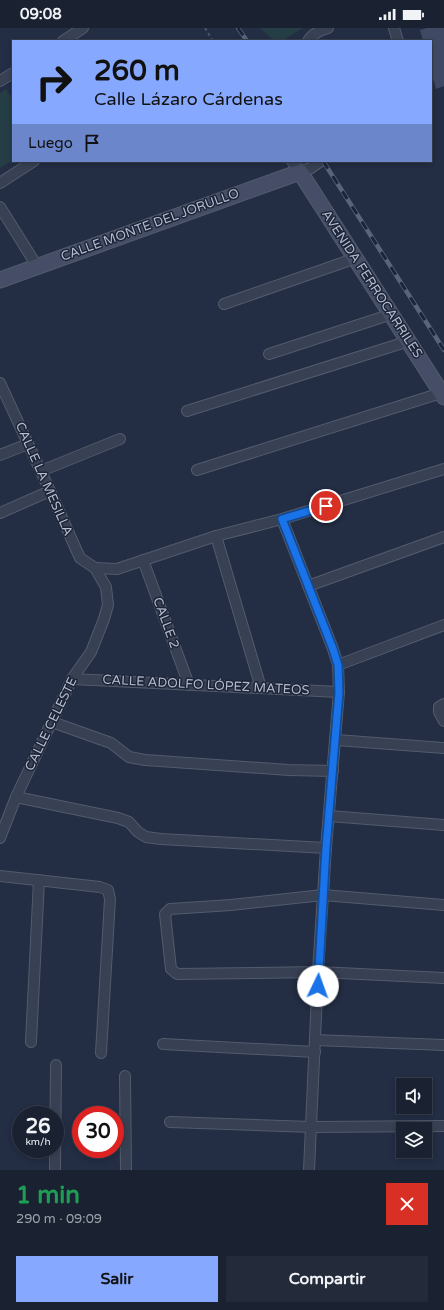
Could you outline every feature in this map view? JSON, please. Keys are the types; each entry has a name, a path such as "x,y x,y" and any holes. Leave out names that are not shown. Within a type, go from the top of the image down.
{"street":[{"path":"65,40 84,28"},
{"path":"394,28 398,40"},
{"path":"308,40 310,37 324,29"},
{"path":"0,81 12,74"},
{"path":"0,183 32,162"},
{"path":"296,166 311,168 319,162"},
{"name":"AVENIDA FERROCARRILES","path":"296,166 443,395"},
{"name":"CALLE MONTE DEL JORULLO","path":"0,280 296,166"},
{"path":"0,207 37,266"},
{"path":"224,304 356,258"},
{"path":"269,354 392,314"},
{"path":"187,411 409,341"},
{"name":"CALLE LA MESILLA","path":"0,383 80,558 95,568"},
{"path":"197,470 443,395"},
{"path":"41,472 120,439"},
{"path":"0,455 28,444"},
{"path":"95,568 117,568 216,536 282,519 444,469"},
{"path":"0,513 50,491"},
{"path":"282,519 338,665 339,692 326,848 318,972 309,1170"},
{"path":"216,536 261,688"},
{"path":"308,586 444,537"},
{"name":"CALLE 2","path":"143,560 189,685"},
{"name":"CALLE CELESTE","path":"0,838 16,797 72,679 92,652 104,619 108,605 106,587 95,568"},
{"path":"338,665 444,625"},
{"name":"CALLE ADOLFO LÓPEZ MATEOS","path":"72,679 339,692"},
{"path":"444,704 439,707 439,712 444,721"},
{"path":"52,722 111,743 129,757 145,760 289,770 333,771"},
{"path":"336,740 444,748"},
{"path":"16,797 118,818 129,822 138,832 146,837 326,848"},
{"path":"329,816 444,825"},
{"path":"0,876 100,886 108,890 110,899 101,1053"},
{"path":"31,1042 39,880"},
{"path":"444,905 323,895 231,905 170,909 165,914 171,969 177,974 318,972 444,978"},
{"path":"315,1040 444,1045"},
{"path":"163,1044 315,1052"},
{"path":"55,1170 56,1065"},
{"path":"124,1076 126,1170"},
{"path":"170,1122 311,1126 444,1126"}],"path":[{"path":"205,28 212,40"}],"shaded area":[{"path":"260,28 303,28 284,40 273,40"},
{"path":"6,89 12,98 12,161 0,168 0,93"}],"building":[{"path":"427,28 444,28 444,86 436,89 432,75 432,40 423,40 420,30"}],"railway":[{"path":"238,28 246,40"},
{"path":"324,162 444,350"}],"route":[{"path":"318,986 326,848 339,692 338,665 282,519 326,506"}]}
